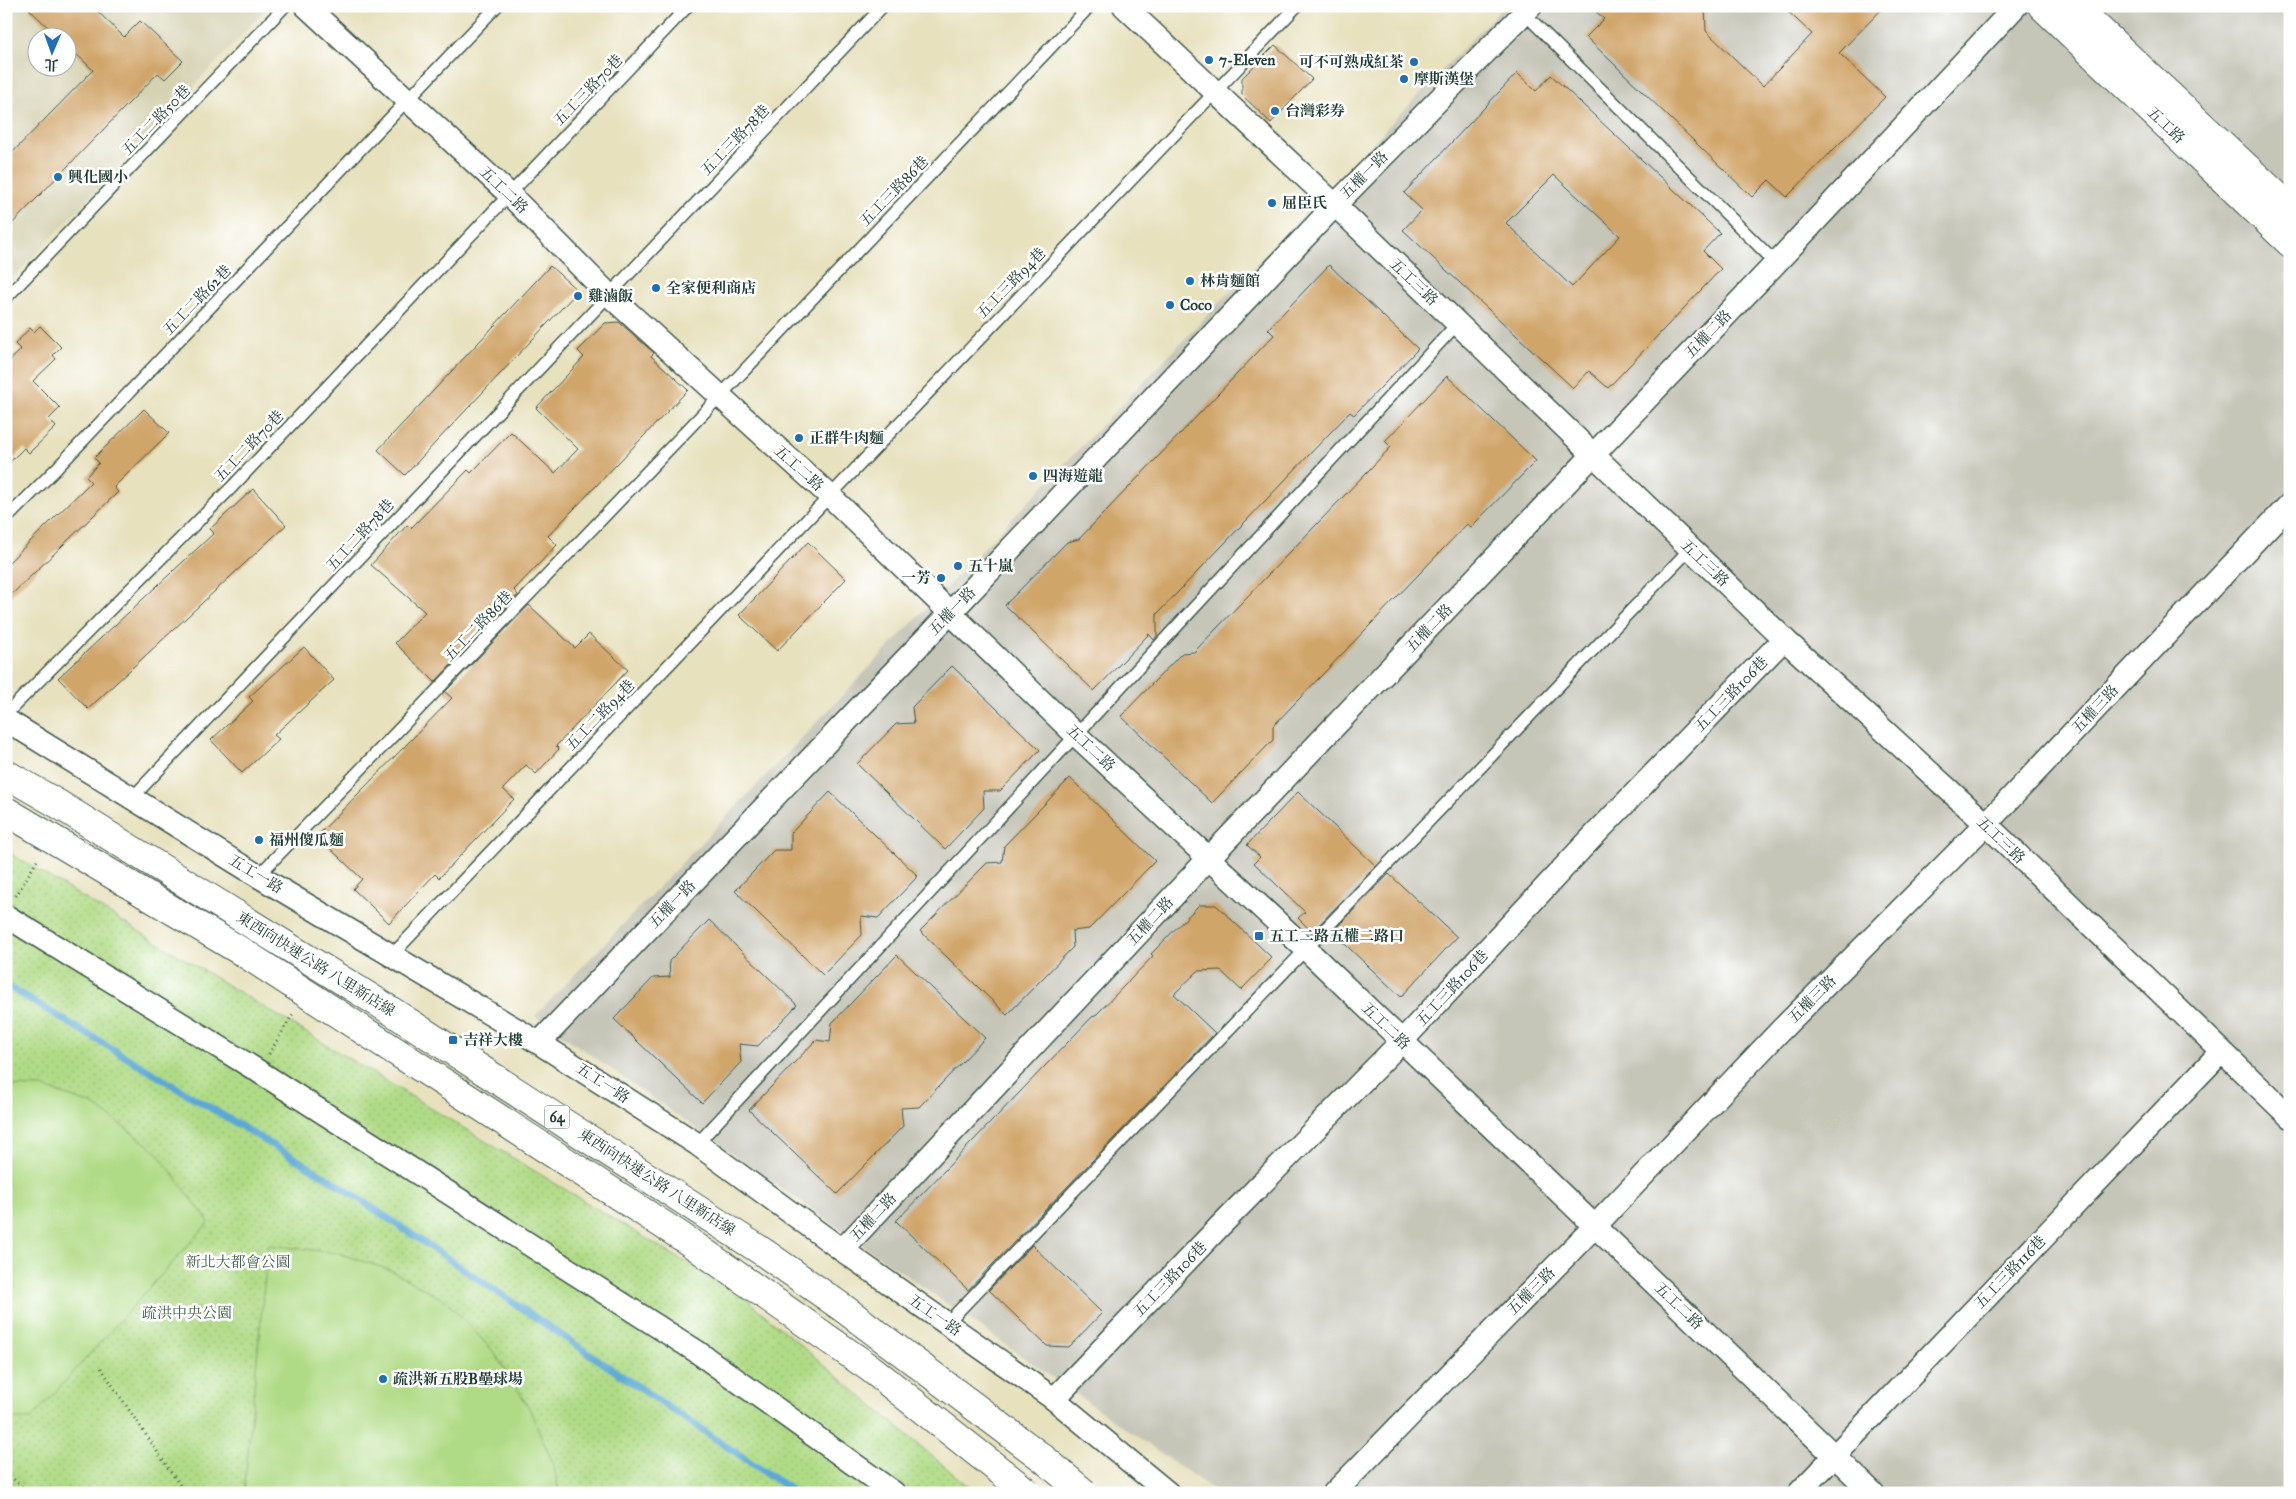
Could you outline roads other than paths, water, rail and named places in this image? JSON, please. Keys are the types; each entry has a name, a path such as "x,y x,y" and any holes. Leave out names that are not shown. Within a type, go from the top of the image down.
{"main road":[{"name":"五工路","path":"2042,6 2290,243"},
{"name":"五工路","path":"2074,6 2290,208"},
{"name":"東西向快速公路 八里新店線","path":"6,774 66,809 382,1005 763,1252 843,1308 1044,1459 1084,1493"},
{"name":"東西向快速公路 八里新店線","path":"6,810 244,953 690,1242 870,1368 1028,1493"}],"street":[{"name":"五工二路","path":"306,6 509,194 609,295 829,495 1075,734 1306,949 1596,1225 1873,1493"},
{"name":"五工三路","path":"1124,6 1335,206 1784,639 1986,824 2290,1117"},
{"name":"五權二路","path":"842,1250 1210,858 1776,264 2016,6"},
{"name":"五權一路","path":"539,1043 951,612 1335,206 1528,9"},
{"name":"五權三路","path":"1334,1493 1596,1225 1780,1031 1986,824 2290,504"},
{"name":"五工三路106巷","path":"1054,1399 1220,1226 1402,1041 1581,849 1784,639"},
{"name":"五工一路","path":"6,720 258,876 539,1043 698,1144 842,1250 1054,1399 1168,1493"},
{"path":"9,910 696,1351 894,1493"},
{"name":"五工三路116巷","path":"1799,1493 2221,1052"}],"lane":[{"name":"五工二路50巷","path":"6,298 285,6"},
{"name":"五工二路62巷","path":"6,519 57,468 497,6"},
{"name":"五工三路70巷","path":"509,194 688,6"},
{"name":"五工三路78巷","path":"609,295 883,6"},
{"name":"五工三路86巷","path":"720,396 1090,6"},
{"name":"五工三路94巷","path":"829,495 1296,6"},
{"path":"1528,9 1776,264"},
{"name":"五工二路70巷","path":"6,714 232,487 509,194"},
{"name":"五工二路78巷","path":"133,797 609,295"},
{"path":"698,1144 1075,734 1457,324"},
{"name":"五工二路86巷","path":"258,876 720,396"},
{"name":"五工二路94巷","path":"392,955 829,495"},
{"path":"947,1323 1690,549"}],"waterway":[{"path":"6,985 334,1182 796,1493"}],"place":[{"name":"7-Eleven","path":"1209,60"},
{"name":"可不可熟成紅茶","path":"1414,62"},
{"name":"摩斯漢堡","path":"1404,79"},
{"name":"台灣彩券","path":"1275,111"},
{"name":"興化國小","path":"58,177"},
{"name":"屈臣氏","path":"1272,203"},
{"name":"林肯麵館","path":"1190,281"},
{"name":"全家便利商店","path":"656,288"},
{"name":"雞滷飯","path":"578,296"},
{"name":"Coco","path":"1170,305"},
{"name":"正群牛肉麵","path":"799,438"},
{"name":"四海遊龍","path":"1033,476"},
{"name":"五十嵐","path":"958,566"},
{"name":"一芳","path":"941,578"},
{"name":"福州傻瓜麵","path":"259,840"},
{"name":"五工二路五權二路口","path":"1259,936"},
{"name":"吉祥大樓","path":"453,1040"},
{"name":"疏洪新五股B壘球場","path":"383,1379"}],"park label":[{"name":"新北大都會公園","path":"238,1262"},
{"name":"疏洪中央公園","path":"187,1313"}]}
